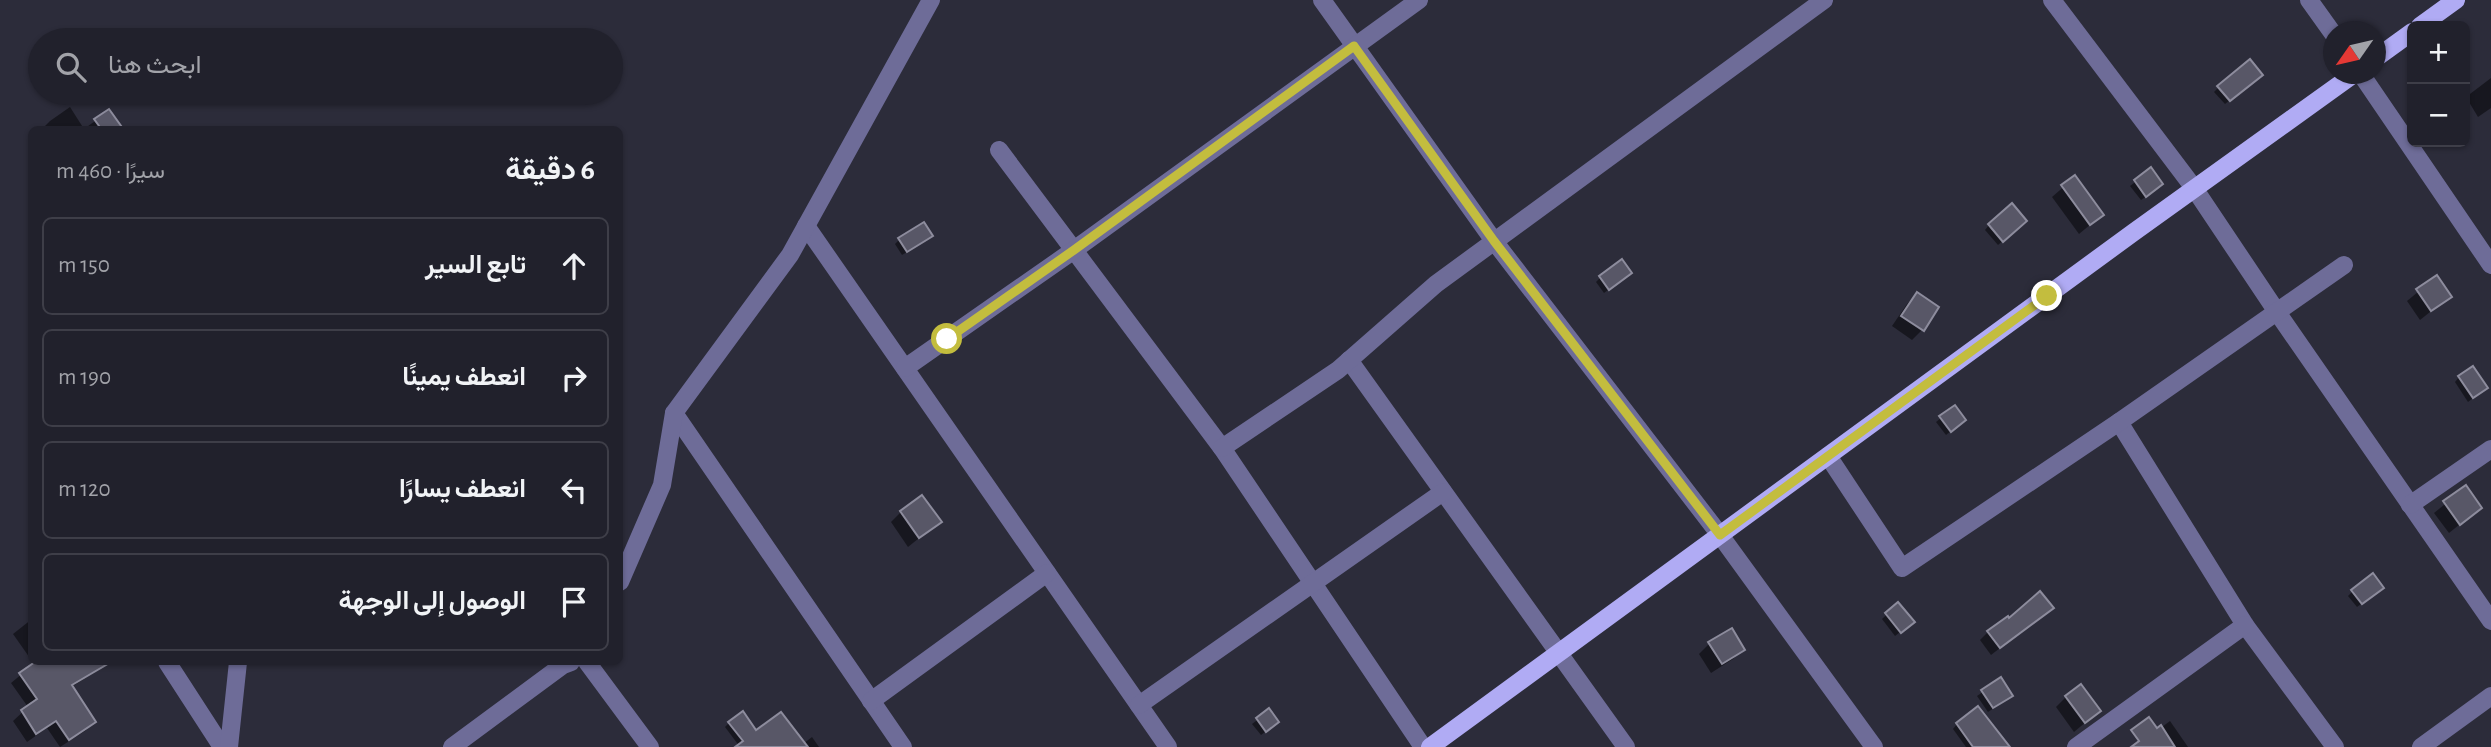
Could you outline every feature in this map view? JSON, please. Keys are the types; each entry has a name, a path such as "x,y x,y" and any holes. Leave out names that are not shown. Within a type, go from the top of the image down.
{"main road":[{"path":"2427,21 2456,0"},
{"path":"2386,50 2407,36"},
{"path":"1430,747 2340,84"}],"street":[{"path":"623,575 662,485 674,413 790,255 931,0"},
{"path":"1322,0 1494,241 1720,535 1874,747"},
{"path":"905,368 1074,250 1419,0"},
{"path":"1222,448 1338,370 1436,284 1824,0"},
{"path":"2052,0 2194,188 2491,621"},
{"path":"2309,0 2323,21"},
{"path":"2368,84 2491,265"},
{"path":"999,150 1222,448 1423,747"},
{"path":"806,226 1168,747"},
{"path":"1828,456 1902,568 2119,422 2344,265"},
{"path":"1349,360 1626,747"},
{"path":"674,413 903,747"},
{"path":"2119,422 2245,625 2335,747"},
{"path":"2410,505 2491,449"},
{"path":"1139,705 1443,492"},
{"path":"871,701 1047,573"},
{"path":"2076,747 2245,625"},
{"path":"169,665 222,747"},
{"path":"229,747 238,665"},
{"path":"453,747 563,665"},
{"path":"589,665 650,747"},
{"path":"2421,747 2491,696"}],"building":[{"path":"2250,59 2263,75 2230,101 2217,86"},
{"path":"109,109 121,126 99,126 94,119"},
{"path":"2151,167 2163,184 2146,197 2134,180"},
{"path":"2075,175 2104,215 2090,225 2061,185"},
{"path":"2012,203 2027,221 2003,242 1988,224"},
{"path":"924,222 933,236 907,252 898,238"},
{"path":"1622,259 1632,273 1609,290 1599,276"},
{"path":"2437,275 2452,297 2431,311 2416,289"},
{"path":"1917,292 1939,307 1924,331 1901,316"},
{"path":"2473,366 2488,388 2473,398 2458,376"},
{"path":"1955,405 1966,420 1951,432 1939,416"},
{"path":"2466,485 2482,508 2460,525 2443,501"},
{"path":"922,495 942,522 919,538 900,511"},
{"path":"2373,573 2384,588 2362,604 2351,590"},
{"path":"2040,591 2054,608 2000,648 1987,631 2008,616 2009,618"},
{"path":"1898,602 1915,622 1901,633 1885,613"},
{"path":"1732,628 1745,650 1722,664 1708,642"},
{"path":"31,665 106,665 72,685 96,722 69,740 56,721 36,734 21,710 37,699 19,673"},
{"path":"2001,677 2013,696 1993,708 1981,690"},
{"path":"2081,684 2101,711 2085,723 2065,696"},
{"path":"1978,706 2010,747 1973,747 1956,723"},
{"path":"1269,708 1279,722 1266,732 1256,718"},
{"path":"743,711 756,730 781,712 808,747 735,747 743,741 728,722"},
{"path":"2149,717 2157,728 2161,725 2175,747 2131,747 2139,741 2131,730"}],"route":[{"path":"947,339 1354,46 1494,241 1720,535 2047,296"}]}
